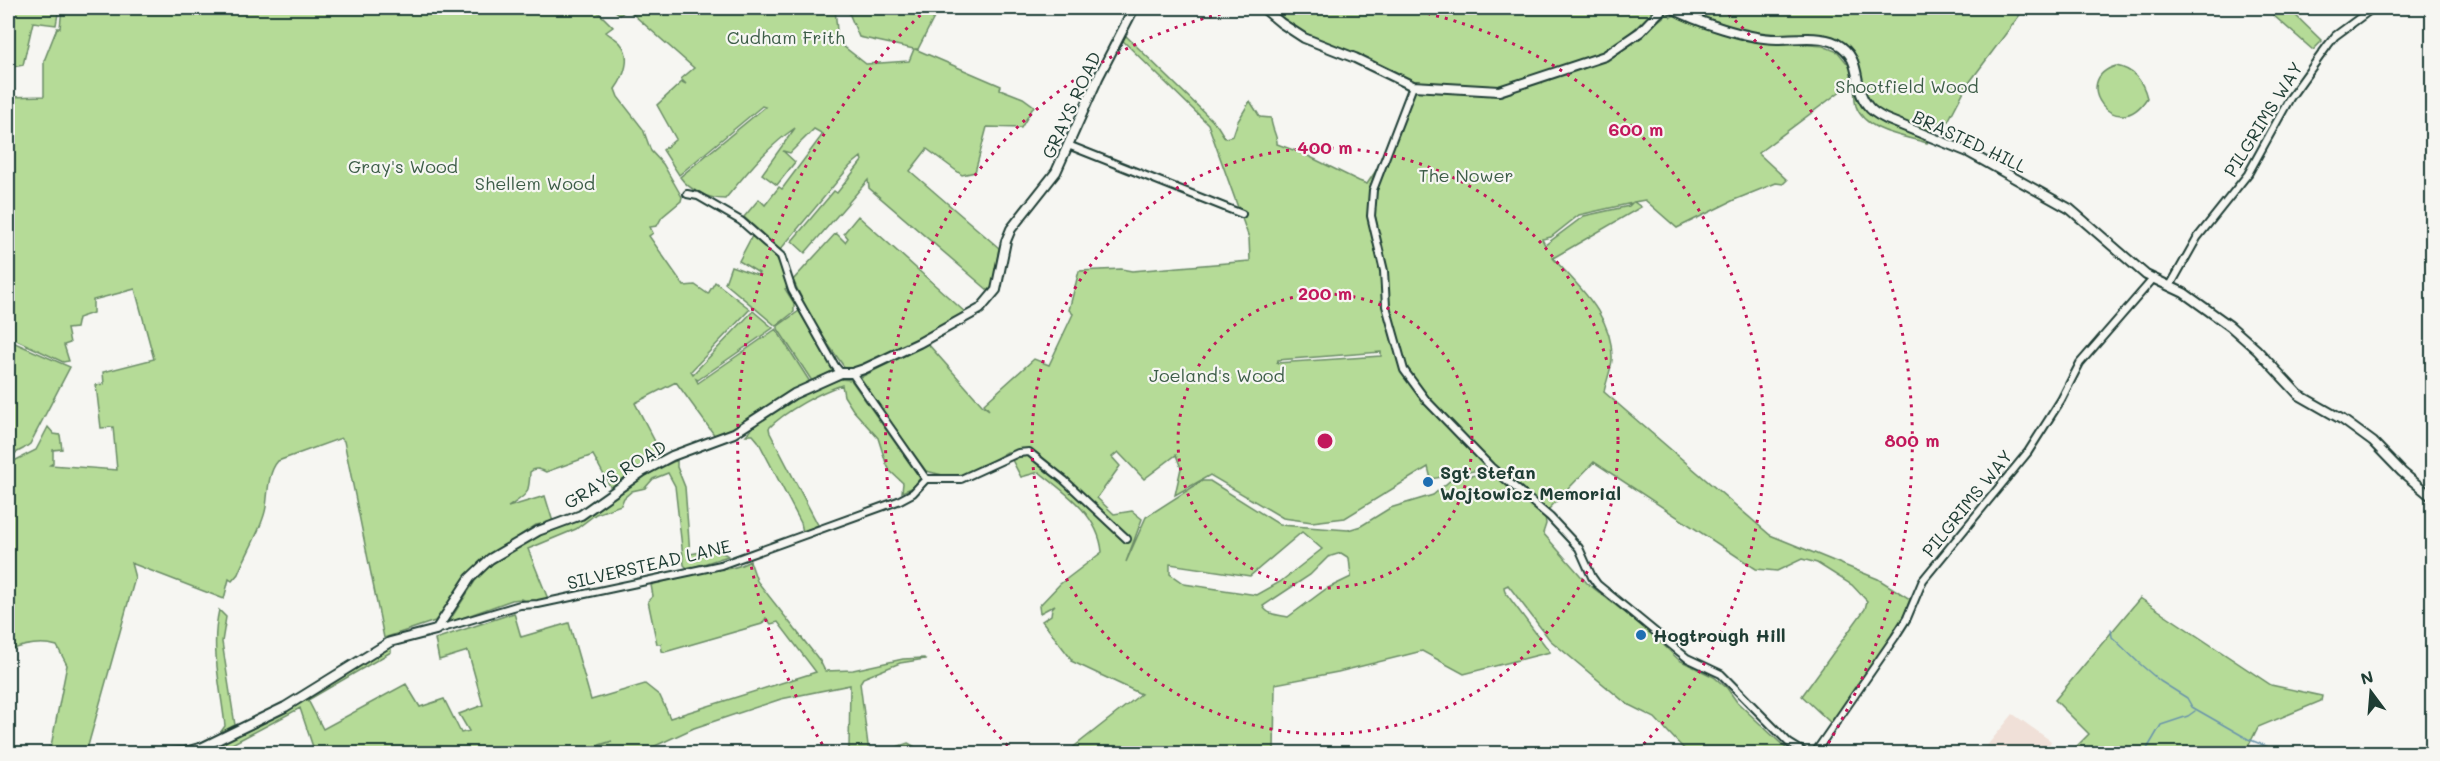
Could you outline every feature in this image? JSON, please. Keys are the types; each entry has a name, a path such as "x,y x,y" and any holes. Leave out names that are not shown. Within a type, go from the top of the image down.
{"street":[{"name":"GRAYS ROAD","path":"436,630 470,578 489,559 538,531 581,515 642,472 672,456 734,433 794,394 841,373 852,374 920,344 980,309 996,290 1006,241 1011,229 1056,172 1134,8"},
{"path":"1263,8 1304,38 1413,86 1499,91 1605,56 1640,32 1663,8"},
{"name":"BRASTED HILL","path":"1672,8 1718,26 1762,38 1809,38 1833,42 1848,53 1854,63 1864,102 1874,112 1968,152 2052,198 2080,217 2153,279 2198,301 2257,350 2299,395 2343,420 2373,442 2402,472 2433,497"},
{"name":"PILGRIMS WAY","path":"2170,286 2197,238 2248,174 2290,99 2328,45 2335,36 2373,8"},
{"path":"1413,86 1373,190 1371,216 1384,271 1386,306 1404,370 1426,400 1491,467 1550,517 1579,548 1597,584 1687,658 1720,674 1789,743 1807,753"},
{"path":"1068,145 1242,214"},
{"path":"687,194 698,196 741,221 781,256 792,290 841,373"},
{"name":"PILGRIMS WAY","path":"1814,753 1907,618 1923,580 2028,452 2061,400 2080,363 2153,279"},
{"path":"852,374 926,478 962,479 1017,453 1029,452 1064,480 1127,538"},
{"name":"SILVERSTEAD LANE","path":"436,630 520,605 538,604 721,565 898,501 913,493 926,478"},
{"path":"142,753 185,752 203,747 285,706 390,642 436,630"}],"shaded area":[{"path":"2013,714 2051,741 2046,753 1981,753"}],"green space":[{"path":"8,8 59,8 56,25 33,22 23,65 12,67 8,77"},
{"path":"62,8 594,8 613,27 606,32 620,42 626,55 626,67 615,89 618,97 643,129 651,151 663,164 682,197 681,201 662,217 657,226 650,227 653,233 649,236 684,286 695,285 708,294 715,282 750,309 691,371 693,374 753,311 773,328 698,380 696,379 698,383 776,329 810,382 788,393 730,432 715,436 676,382 635,403 663,457 612,490 593,455 546,472 538,469 532,470 526,494 508,507 545,496 553,522 536,525 493,553 468,577 435,621 384,638 344,441 341,438 278,461 270,476 266,507 261,523 238,574 232,581 229,579 224,599 131,563 135,578 86,753 40,753 51,746 67,665 57,646 32,644 8,651 8,464 36,450 48,427 54,434 60,435 62,449 53,450 53,463 50,465 117,470 113,427 101,428 96,385 104,384 103,372 154,359 135,289 93,300 93,313 78,318 76,328 67,329 70,343 64,345 69,361 63,362 8,336 8,280 10,274 8,277 8,97 44,96 44,61 57,28 60,28"},
{"name":"Cudham Frith","path":"612,8 835,8 838,42 866,64 909,61 914,49 859,37 847,8 939,8 918,49 915,49 1001,86 1000,89 1023,98 1034,106 1021,128 987,127 975,172 962,175 927,149 910,171 999,248 993,286 989,291 869,188 868,180 805,253 792,241 834,191 837,193 862,161 861,157 850,166 780,250 744,217 759,199 765,205 779,187 782,189 823,134 814,129 790,153 783,151 795,162 777,185 762,174 795,128 766,152 725,199 706,195 688,186 680,177 765,107 762,106 679,175 663,150 676,139 657,105 682,82 686,84 681,79 694,68 627,9 620,15"},
{"path":"1271,8 1658,8 1620,42 1598,55 1498,88 1416,85 1302,33"},
{"path":"1704,8 2025,8 1966,87 1945,127 1936,121 1931,134 1892,119 1872,107 1864,93 1854,54 1842,44 1815,36 1794,34 1771,36 1754,33 1704,17 1706,12"},
{"path":"2265,8 2288,8 2322,41 2313,50"},
{"name":"The Nower","path":"1669,13 1671,17 1677,14 1757,41 1823,46 1838,52 1851,68 1854,81 1758,153 1787,180 1783,184 1776,183 1734,200 1677,228 1645,200 1634,202 1641,207 1553,258 1593,304 1607,330 1612,360 1604,392 1770,535 1878,579 1910,599 1900,626 1832,724 1802,696 1865,609 1867,601 1852,585 1817,563 1802,559 1777,571 1756,569 1594,462 1546,512 1492,465 1429,397 1407,369 1389,307 1387,271 1375,215 1376,190 1413,88 1501,96 1608,58","holes":["1632,203 1629,206 1584,216 1545,245 1542,239 1551,237 1579,215"]},
{"name":"Joeland's Wood","path":"1124,34 1217,125 1225,138 1233,136 1238,121 1250,101 1260,117 1271,118 1277,144 1304,154 1359,181 1367,184 1383,160 1371,187 1369,215 1381,270 1382,304 1401,370 1425,402 1484,464 1485,469 1431,479 1428,467 1345,518 1312,522 1283,518 1210,475 1175,495 1181,468 1176,455 1144,479 1118,452 1112,457 1120,466 1097,498 1114,514 1132,511 1142,519 1126,562 1146,517 1202,481 1210,481 1280,525 1348,530 1361,526 1390,508 1433,495 1452,479 1491,471 1545,515 1546,524 1543,533 1587,583 1651,633 1679,660 1714,677 1791,753 1693,754 1684,749 1655,718 1627,704 1550,640 1508,585 1504,587 1505,592 1550,652 1464,674 1422,651 1338,672 1275,684 1274,753 1066,753 1141,694 1071,661 1042,621 1051,615 1055,605 1040,613 1039,606 1060,584 1102,552 1095,527 1080,506 1039,472 1021,477 1011,458 1028,454 1030,450 1007,452 973,472 955,478 926,471 859,378 928,344 989,410 984,404 1034,359 1049,365 1073,314 1069,310 1079,271 1121,269 1132,271 1250,261 1249,238 1208,124 1121,39","holes":["1381,352 1381,356 1277,363 1278,360","1302,532 1322,549 1280,582 1257,595 1184,584 1170,574 1170,564 1250,576","1341,553 1349,558 1351,577 1326,589 1288,617 1273,614 1265,609 1263,606 1310,575 1328,557"]},
{"path":"2116,66 2136,77 2143,86 2147,98 2135,111 2122,115 2111,112 2102,105 2097,94 2097,83 2103,73"},
{"name":"Shootfield Wood","path":"1858,81 1864,106 1929,138 1927,143 1887,132 1868,122 1856,106 1854,82"},
{"path":"858,216 966,313 914,343 852,370 845,368 815,326 793,280 836,233 845,242 848,238 844,233"},
{"path":"752,236 777,258 789,288 785,289 794,303 794,312 776,326 725,283 731,266 757,275 759,273 739,261"},
{"path":"799,311 834,370 812,381 778,329 778,326"},
{"path":"8,340 70,367 30,444 8,457"},
{"path":"840,379 851,380 920,478 914,487 902,492 903,483 890,471 878,438 853,410 844,396 842,385 823,392 793,409 769,428 818,525 803,532 801,523 758,441 753,435 746,435 778,408"},
{"path":"677,460 677,467 685,487 690,554 714,551 728,556 688,569 684,565 675,486 668,473 653,479 645,488 632,491 624,498 621,505 596,514 576,529 528,549 548,599 528,602 521,599 512,600 448,623 475,581 492,564 538,534 582,518 637,479"},
{"path":"750,561 757,581 820,661 825,671 853,670 903,659 925,659 900,663 863,678 860,683 869,753 829,753 849,749 850,685 781,699 694,728 640,753 581,753 612,741 571,754 473,754 470,751 471,753 315,753 300,708 215,753 193,754 299,703 391,645 391,652 308,700 323,729 406,684 420,707 444,699 461,733 469,731 459,714 483,705 468,651 439,660 435,639 514,613 521,637 569,623 591,700 645,684 660,696 670,718 816,672 778,622 771,624 766,618 762,624 665,652 662,651 661,644 657,644 648,601 653,596 651,585 690,574 733,567"},
{"path":"2140,598 2271,685 2322,696 2321,701 2258,727 2245,753 2070,753 2089,734 2055,700"},
{"path":"219,610 226,617 222,642 235,725 220,733 225,726 216,654"},
{"path":"908,743 926,753 879,753"}],"waterway":[{"path":"2111,629 2112,637 2140,664 2160,681 2187,698 2192,707 2248,739 2281,754"},
{"path":"2144,754 2161,725 2188,716 2195,711"}],"place":[{"name":"Sgt Stefan Wojtowicz Memorial","path":"1428,482"},
{"name":"Hogtrough Hill","path":"1641,635"}],"park label":[{"name":"Gray's Wood","path":"403,166"},
{"name":"Shellem Wood","path":"535,183"}]}
